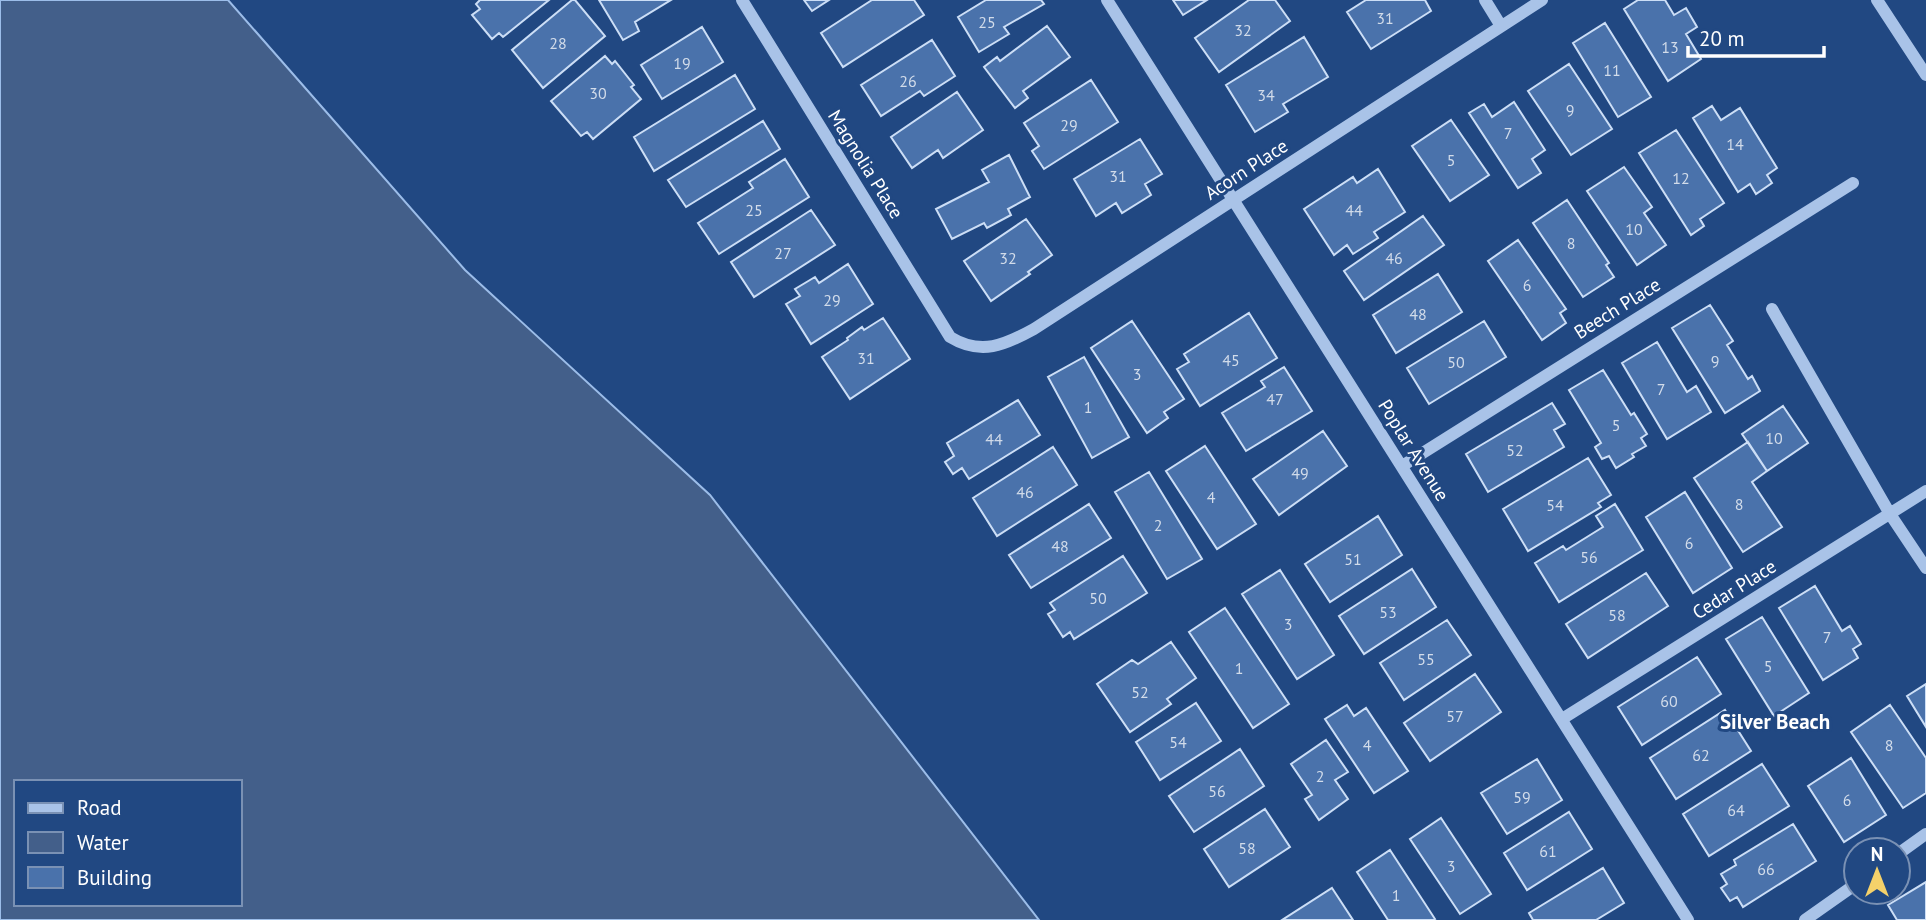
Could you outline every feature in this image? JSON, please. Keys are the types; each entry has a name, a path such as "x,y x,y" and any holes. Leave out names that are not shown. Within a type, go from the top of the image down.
{"street":[{"name":"Magnolia Place","path":"742,0 950,337 962,344"},
{"name":"Poplar Avenue","path":"1107,0 1688,920"},
{"path":"1485,0 1502,26"},
{"name":"Acorn Place","path":"962,344 980,348 1006,344 1034,329 1542,0"},
{"path":"1877,0 1926,75"},
{"name":"Beech Place","path":"1402,466 1853,183"},
{"path":"1772,309 1890,514 1926,568"},
{"name":"Cedar Place","path":"1562,719 1926,491"},
{"path":"1805,920 1842,894"}],"water":[{"path":"0,0 228,0 465,270 710,495 1039,920 0,920"}],"building":[{"path":"480,0 549,0 503,37 499,33 492,39 472,15 480,9 476,4"},
{"path":"575,0 605,36 543,88 512,50"},
{"path":"599,0 671,0 635,22 639,31 623,40"},
{"path":"804,0 829,0 812,11"},
{"path":"872,0 914,0 924,15 843,67 821,33"},
{"path":"986,0 1041,0 1044,4 1004,27 1009,34 979,52 958,17"},
{"path":"1173,0 1207,0 1183,15"},
{"path":"1249,0 1275,0 1290,21 1219,72 1195,38"},
{"path":"1366,0 1425,0 1431,11 1371,49 1347,12"},
{"path":"1638,0 1665,0 1674,15 1686,8 1697,27 1686,34 1701,59 1668,81 1624,9"},
{"path":"1605,23 1651,97 1618,117 1573,43"},
{"path":"1047,26 1070,57 1023,91 1028,98 1015,108 984,67 997,57 1000,61"},
{"path":"702,27 723,62 662,99 641,65"},
{"path":"1304,37 1328,77 1283,104 1288,112 1255,132 1226,85"},
{"path":"932,40 955,76 924,96 920,91 881,116 861,85"},
{"path":"605,56 612,64 615,61 634,85 631,87 641,99 593,139 587,132 581,136 551,101"},
{"path":"1569,64 1612,129 1571,155 1528,91"},
{"path":"735,75 755,109 654,171 634,137"},
{"path":"1091,80 1118,122 1044,169 1032,151 1039,146 1024,123"},
{"path":"957,92 983,130 943,158 938,150 912,168 891,137"},
{"path":"1514,102 1545,150 1532,159 1541,173 1518,188 1469,113 1484,104 1492,117"},
{"path":"1712,106 1721,120 1740,108 1777,168 1767,175 1772,183 1756,194 1750,184 1738,192 1693,118"},
{"path":"1451,120 1489,175 1450,201 1412,146"},
{"path":"763,121 780,149 686,207 668,180"},
{"path":"1676,130 1724,203 1700,219 1704,226 1691,235 1639,153"},
{"path":"1140,139 1162,174 1145,184 1151,195 1122,213 1116,203 1096,216 1074,179"},
{"path":"1009,155 1030,197 1008,209 1011,215 987,228 984,223 952,239 936,209 989,182 982,170"},
{"path":"785,159 809,197 719,254 698,223 753,188 749,182"},
{"path":"1624,167 1652,207 1644,213 1666,245 1637,265 1587,191"},
{"path":"1378,169 1405,212 1374,232 1378,238 1353,254 1347,245 1334,255 1304,209 1353,177 1357,183"},
{"path":"1567,200 1609,263 1606,265 1614,277 1583,297 1533,223"},
{"path":"811,210 835,245 754,297 731,262"},
{"path":"1423,216 1444,245 1364,300 1344,271"},
{"path":"1026,219 1052,255 991,301 964,261"},
{"path":"1518,240 1566,309 1560,313 1566,323 1542,340 1488,261"},
{"path":"848,264 873,304 811,344 786,304 800,296 795,289 815,277 819,283"},
{"path":"1438,274 1462,312 1396,353 1373,315"},
{"path":"1710,305 1733,341 1727,345 1748,379 1752,376 1760,391 1725,413 1672,328"},
{"path":"1249,313 1277,358 1200,406 1177,369 1189,362 1184,354"},
{"path":"883,318 910,359 850,399 822,357 862,327 864,330"},
{"path":"1132,321 1184,399 1164,412 1168,418 1147,433 1091,348"},
{"path":"1484,321 1506,357 1429,404 1407,368"},
{"path":"1657,342 1687,392 1696,386 1711,412 1667,439 1622,363"},
{"path":"1084,357 1129,437 1092,458 1048,377"},
{"path":"1284,367 1312,411 1246,451 1222,413 1265,387 1261,381"},
{"path":"1603,370 1631,415 1634,413 1647,434 1641,438 1646,446 1616,468 1609,456 1602,459 1595,447 1601,443 1569,390"},
{"path":"1018,400 1040,435 969,479 962,468 953,474 945,462 954,456 947,443"},
{"path":"1552,403 1565,424 1554,430 1564,447 1488,492 1466,454"},
{"path":"1783,406 1808,443 1767,471 1742,434"},
{"path":"1323,431 1347,466 1279,515 1253,479"},
{"path":"1748,442 1767,471 1752,482 1782,527 1743,552 1694,478"},
{"path":"1205,446 1256,524 1217,549 1166,471"},
{"path":"1053,447 1077,485 997,536 973,498"},
{"path":"1588,458 1611,495 1598,503 1601,507 1528,551 1503,509"},
{"path":"1149,472 1202,559 1167,579 1115,492"},
{"path":"1685,492 1732,568 1693,593 1646,517"},
{"path":"1089,504 1111,538 1031,588 1009,555"},
{"path":"1615,504 1643,550 1559,602 1535,563 1563,546 1566,550 1603,527 1596,516"},
{"path":"1378,516 1402,555 1330,602 1305,564"},
{"path":"1123,556 1147,593 1074,639 1070,632 1063,637 1048,614 1055,610 1050,603"},
{"path":"1412,569 1436,607 1364,654 1339,616"},
{"path":"1280,570 1334,655 1297,679 1242,594"},
{"path":"1646,573 1668,606 1588,658 1566,624"},
{"path":"1815,586 1842,631 1850,626 1861,644 1853,649 1858,658 1823,680 1779,608"},
{"path":"1225,608 1289,704 1253,728 1189,632"},
{"path":"1762,617 1809,693 1774,716 1726,639"},
{"path":"1447,620 1471,655 1404,700 1380,663"},
{"path":"1171,642 1196,678 1167,699 1171,704 1130,732 1097,684 1132,660 1138,664"},
{"path":"1697,657 1721,694 1642,745 1618,707"},
{"path":"1475,674 1501,712 1430,761 1404,723"},
{"path":"1926,684 1926,727 1907,696"},
{"path":"1196,703 1221,741 1160,780 1136,742"},
{"path":"1347,705 1354,716 1366,708 1408,771 1374,793 1325,719"},
{"path":"1890,705 1926,758 1926,793 1903,808 1851,732"},
{"path":"1725,710 1751,751 1676,799 1650,758"},
{"path":"1326,740 1348,772 1335,780 1348,799 1319,820 1305,799 1312,795 1291,764"},
{"path":"1240,749 1264,786 1194,832 1169,796"},
{"path":"1851,758 1886,815 1853,836 1842,836 1842,839 1808,786"},
{"path":"1537,759 1562,800 1507,834 1481,793"},
{"path":"1762,764 1789,806 1709,856 1683,814"},
{"path":"1265,809 1290,847 1229,887 1204,849"},
{"path":"1569,812 1592,849 1527,890 1504,853"},
{"path":"1441,818 1491,894 1460,914 1410,839"},
{"path":"1793,824 1816,861 1743,907 1737,897 1730,901 1721,888 1727,884 1721,874 1736,865 1734,860"},
{"path":"1390,850 1435,919 1388,920 1357,872"},
{"path":"1603,868 1624,903 1596,920 1533,920 1529,913"},
{"path":"1926,882 1926,920 1897,920 1889,906 1912,906 1912,890"},
{"path":"1332,888 1353,920 1282,920"}],"district":[{"name":"Silver Beach","path":"1775,722"}]}
